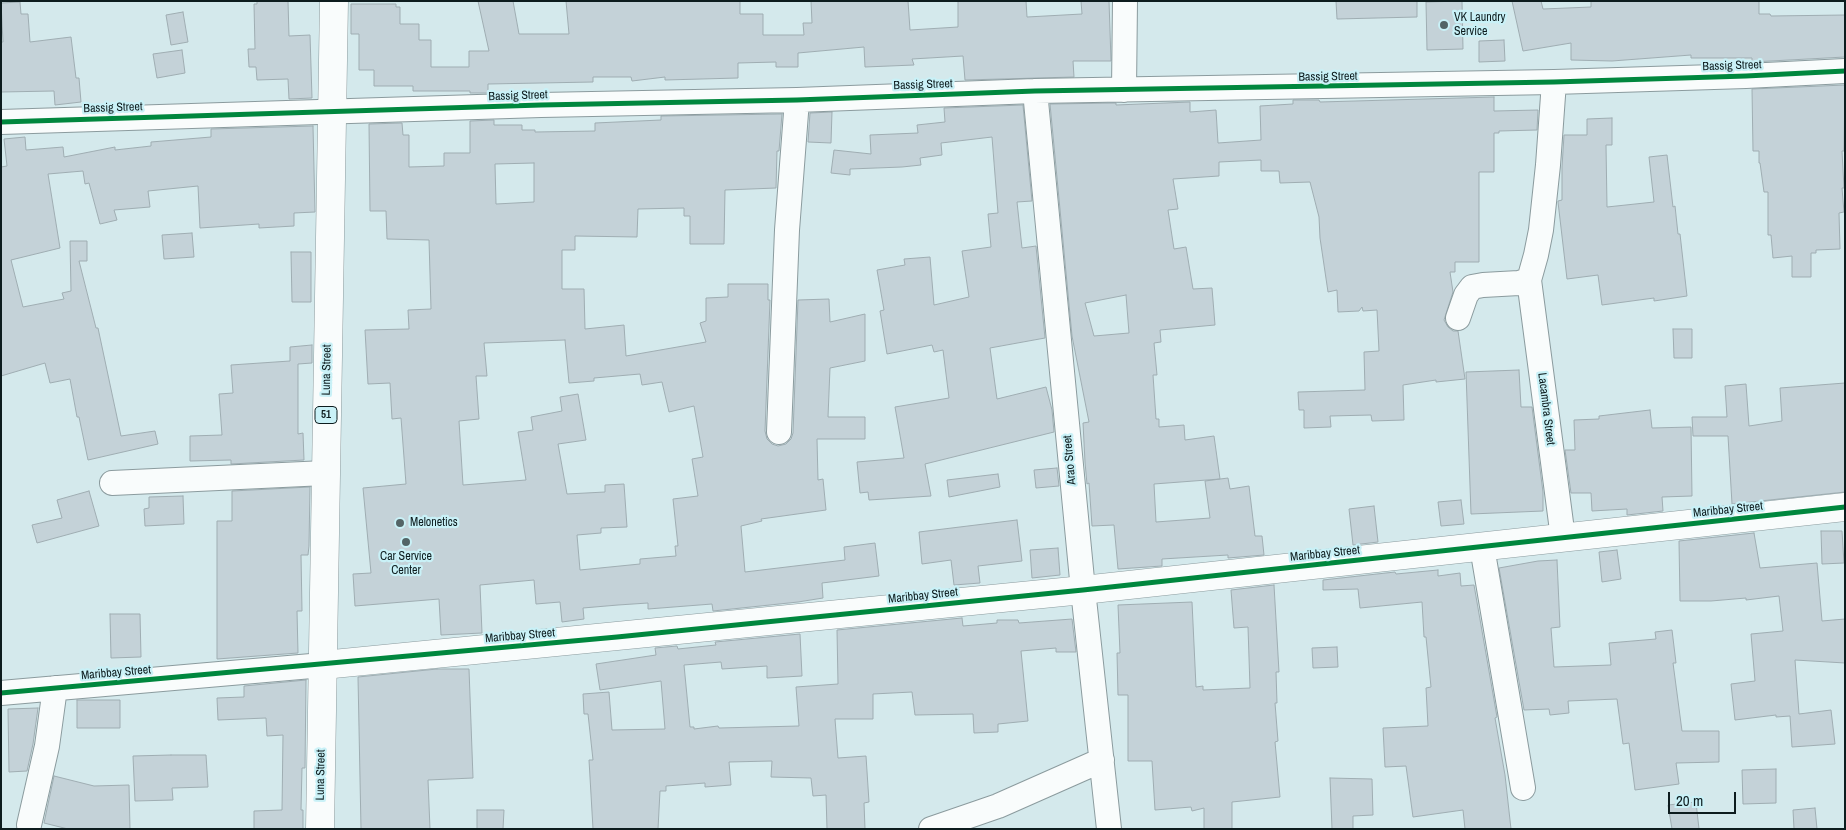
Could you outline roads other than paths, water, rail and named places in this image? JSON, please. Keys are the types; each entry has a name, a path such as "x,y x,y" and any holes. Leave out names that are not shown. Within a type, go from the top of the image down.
{"street":[{"name":"Luna Street","path":"320,829 334,1"},
{"path":"1124,90 1125,1"},
{"name":"Bassig Street","path":"1,122 332,111 797,100 1034,91 1736,77 1845,71"},
{"name":"Lacambra Street","path":"1554,82 1541,230 1529,280 1563,538"},
{"name":"Arao Street","path":"1034,91 1083,590 1109,829"},
{"path":"779,432 787,230 797,100"},
{"path":"1458,318 1466,295 1472,287 1519,283 1529,280"},
{"path":"112,483 325,473"},
{"name":"Maribbay Street","path":"1,693 323,665 1083,590 1845,507"},
{"path":"1482,547 1523,788"},
{"path":"29,825 47,746 55,688"},
{"path":"931,829 998,806 1102,760"}],"place":[{"name":"VK Laundry Service","path":"1444,25"},
{"name":"Melonetics","path":"400,523"},
{"name":"Car Service Center","path":"406,542"}]}
